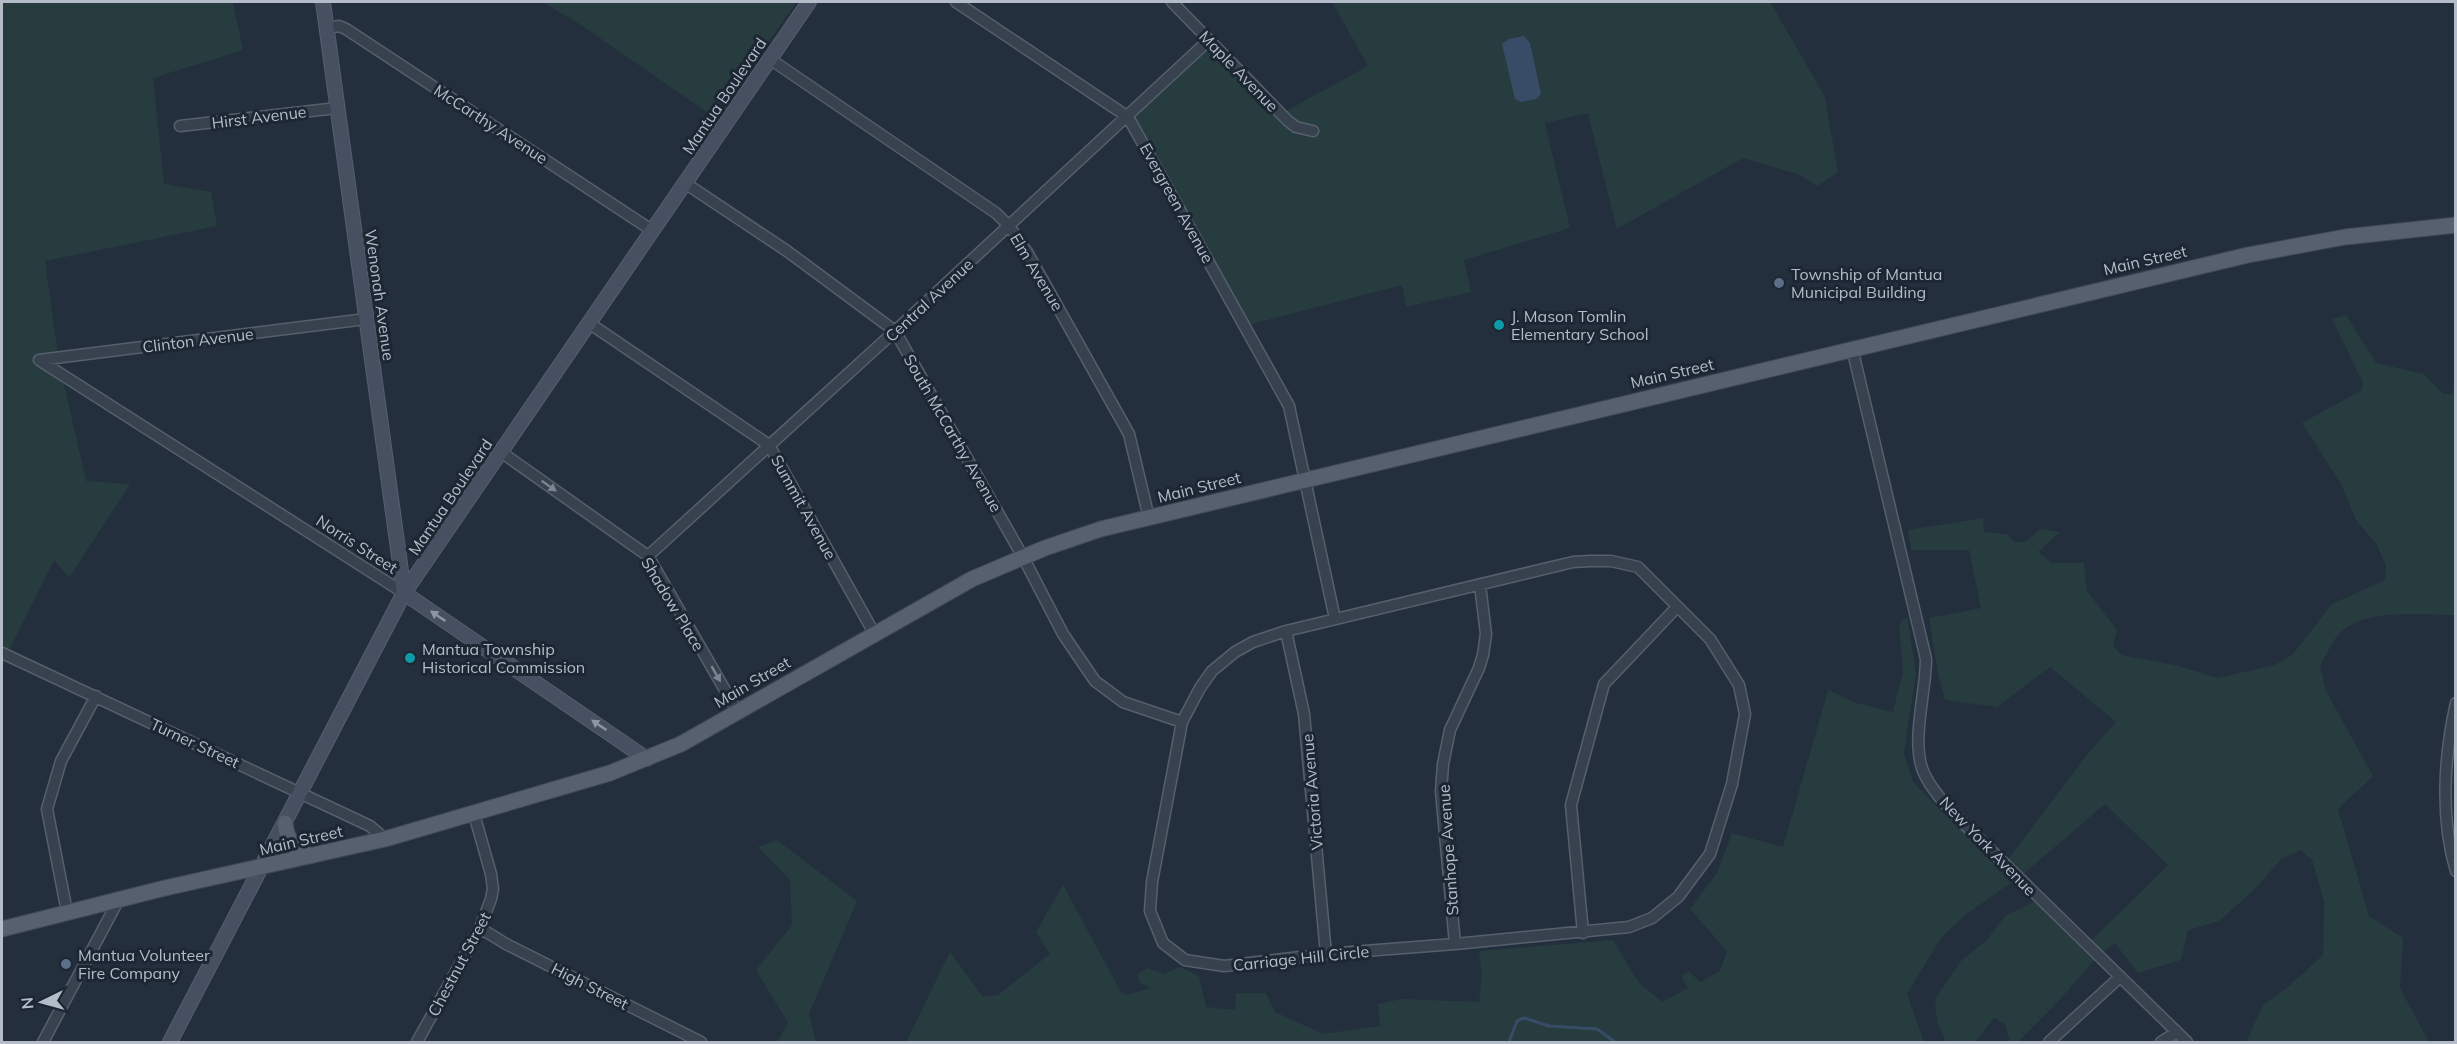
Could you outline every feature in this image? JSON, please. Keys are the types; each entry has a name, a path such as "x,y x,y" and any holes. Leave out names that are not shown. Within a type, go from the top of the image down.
{"main road":[{"name":"Wenonah Avenue","path":"323,2 404,593"},
{"name":"Mantua Boulevard","path":"170,1042 404,593 808,2"},
{"name":"Main Street","path":"2,928 118,899 385,839 610,773 681,744 972,579 1073,538 1852,348 2248,255 2345,237 2456,225"},
{"name":"Norris Street","path":"404,593 647,759"},
{"path":"285,823 291,843 310,856"}],"street":[{"name":"Evergreen Avenue","path":"956,2 1128,117 1289,406 1335,619"},
{"name":"Maple Avenue","path":"1172,2 1288,121 1296,127 1313,131"},
{"name":"McCarthy Avenue","path":"327,28 339,26 346,29 653,231"},
{"name":"Central Avenue","path":"648,556 1128,117 1209,40"},
{"name":"Elm Avenue","path":"770,59 996,213 1009,226 1027,252 1129,434 1149,518"},
{"name":"Hirst Avenue","path":"180,126 338,108"},
{"name":"South McCarthy Avenue","path":"686,183 787,251 895,331 1064,634 1095,681 1123,702 1182,722"},
{"name":"Clinton Avenue","path":"45,364 39,360 366,319"},
{"name":"Summit Avenue","path":"589,323 769,445 874,633"},
{"name":"New York Avenue","path":"1852,348 1926,659 1926,680 1919,739 1922,770 1933,789 1966,826 2187,1042"},
{"name":"Norris Street","path":"45,364 404,593"},
{"name":"Shadow Place","path":"501,452 648,556 737,711"},
{"name":"Carriage Hill Circle","path":"1611,561 1638,567 1710,639 1739,686 1745,714 1732,784 1710,854 1678,897 1652,918 1629,927 1583,933 1326,954 1224,966 1185,960 1162,943 1150,911 1152,882 1182,722 1212,671 1235,652 1253,642 1286,631 1480,585 1573,562 1611,561"},
{"name":"Stanhope Avenue","path":"1455,944 1442,791 1443,764 1450,730 1483,655 1486,633 1480,585"},
{"path":"1583,933 1571,805 1604,684 1677,607"},
{"name":"Victoria Avenue","path":"1286,631 1304,714 1326,954"},
{"name":"Turner Street","path":"2,653 25,666 96,696 370,826 385,839"},
{"path":"67,912 47,809 61,761 96,696"},
{"path":"2456,703 2447,741 2447,818 2456,871"},
{"name":"Chestnut Street","path":"417,1042 480,928 493,888 474,814"},
{"path":"43,1042 118,899"},
{"name":"High Street","path":"480,928 506,944 701,1042"},
{"path":"2049,1042 2120,977"},
{"path":"2161,1042 2177,1032"}],"green space":[{"path":"2,2 233,2 243,50 153,78 164,184 211,192 217,226 45,261 59,362 86,481 130,484 69,578 54,560 6,656 2,654"},
{"path":"542,2 797,2 714,117 578,23"},
{"path":"1332,2 1770,2 1825,97 1838,172 1817,186 1800,175 1743,158 1617,229 1588,113 1545,123 1570,228 1464,260 1471,292 1406,307 1402,285 1244,326 1122,119 1207,44 1279,115 1368,66"},
{"path":"2346,315 2376,363 2424,374 2443,394 2452,394 2455,385 2455,615 2394,614 2363,620 2350,625 2339,634 2320,666 2326,691 2373,776 2338,809 2369,916 2403,938 2400,988 2429,1042 2246,1042 2263,1005 2289,986 2323,955 2324,901 2312,860 2301,850 2281,859 2257,887 2219,921 2188,930 2181,960 2138,973 2115,943 2096,958 2055,1005 2018,1042 2010,1042 2005,1024 1994,1018 1975,1042 1946,1042 1937,1022 1935,999 1961,961 1986,941 2005,916 2044,897 2089,943 2168,865 2105,804 2022,875 1965,915 1941,938 1907,994 1924,1042 906,1042 950,952 983,997 998,995 1050,954 1036,932 1063,885 1121,992 1127,995 1151,988 1140,983 1137,974 1147,968 1164,974 1179,967 1199,976 1206,1007 1235,1010 1236,993 1266,993 1275,1012 1323,1034 1380,1026 1378,1004 1402,999 1479,1002 1482,974 1479,951 1613,940 1639,983 1662,1002 1688,988 1681,976 1689,971 1700,982 1720,971 1727,951 1690,909 1717,873 1732,833 1783,847 1828,690 1856,703 1893,712 1903,672 1899,625 1907,616 1916,673 1904,753 1913,782 2000,870 2086,756 2116,722 2050,667 1997,707 1945,700 1929,618 1981,608 1969,550 1911,550 1908,530 1983,518 1984,532 2007,534 2014,542 2025,542 2040,529 2060,532 2038,552 2052,563 2084,563 2087,591 2117,630 2113,646 2122,655 2179,666 2217,678 2275,665 2293,654 2332,604 2385,580 2386,566 2377,545 2356,520 2341,484 2302,423 2362,390 2363,383 2332,319"},
{"path":"777,840 857,901 809,1014 816,1042 777,1042 788,1023 756,970 792,925 790,880 758,847"}],"water":[{"path":"1524,36 1530,43 1541,94 1536,99 1521,102 1515,99 1502,44 1509,39"}],"waterway":[{"path":"1509,1042 1517,1021 1524,1018 1549,1026 1597,1029 1615,1042"}],"place":[{"name":"Township of Mantua Municipal Building","path":"1779,283"},
{"name":"J. Mason Tomlin Elementary School","path":"1499,325"},
{"name":"Mantua Township Historical Commission","path":"410,658"},
{"name":"Mantua Volunteer Fire Company","path":"66,964"}]}
